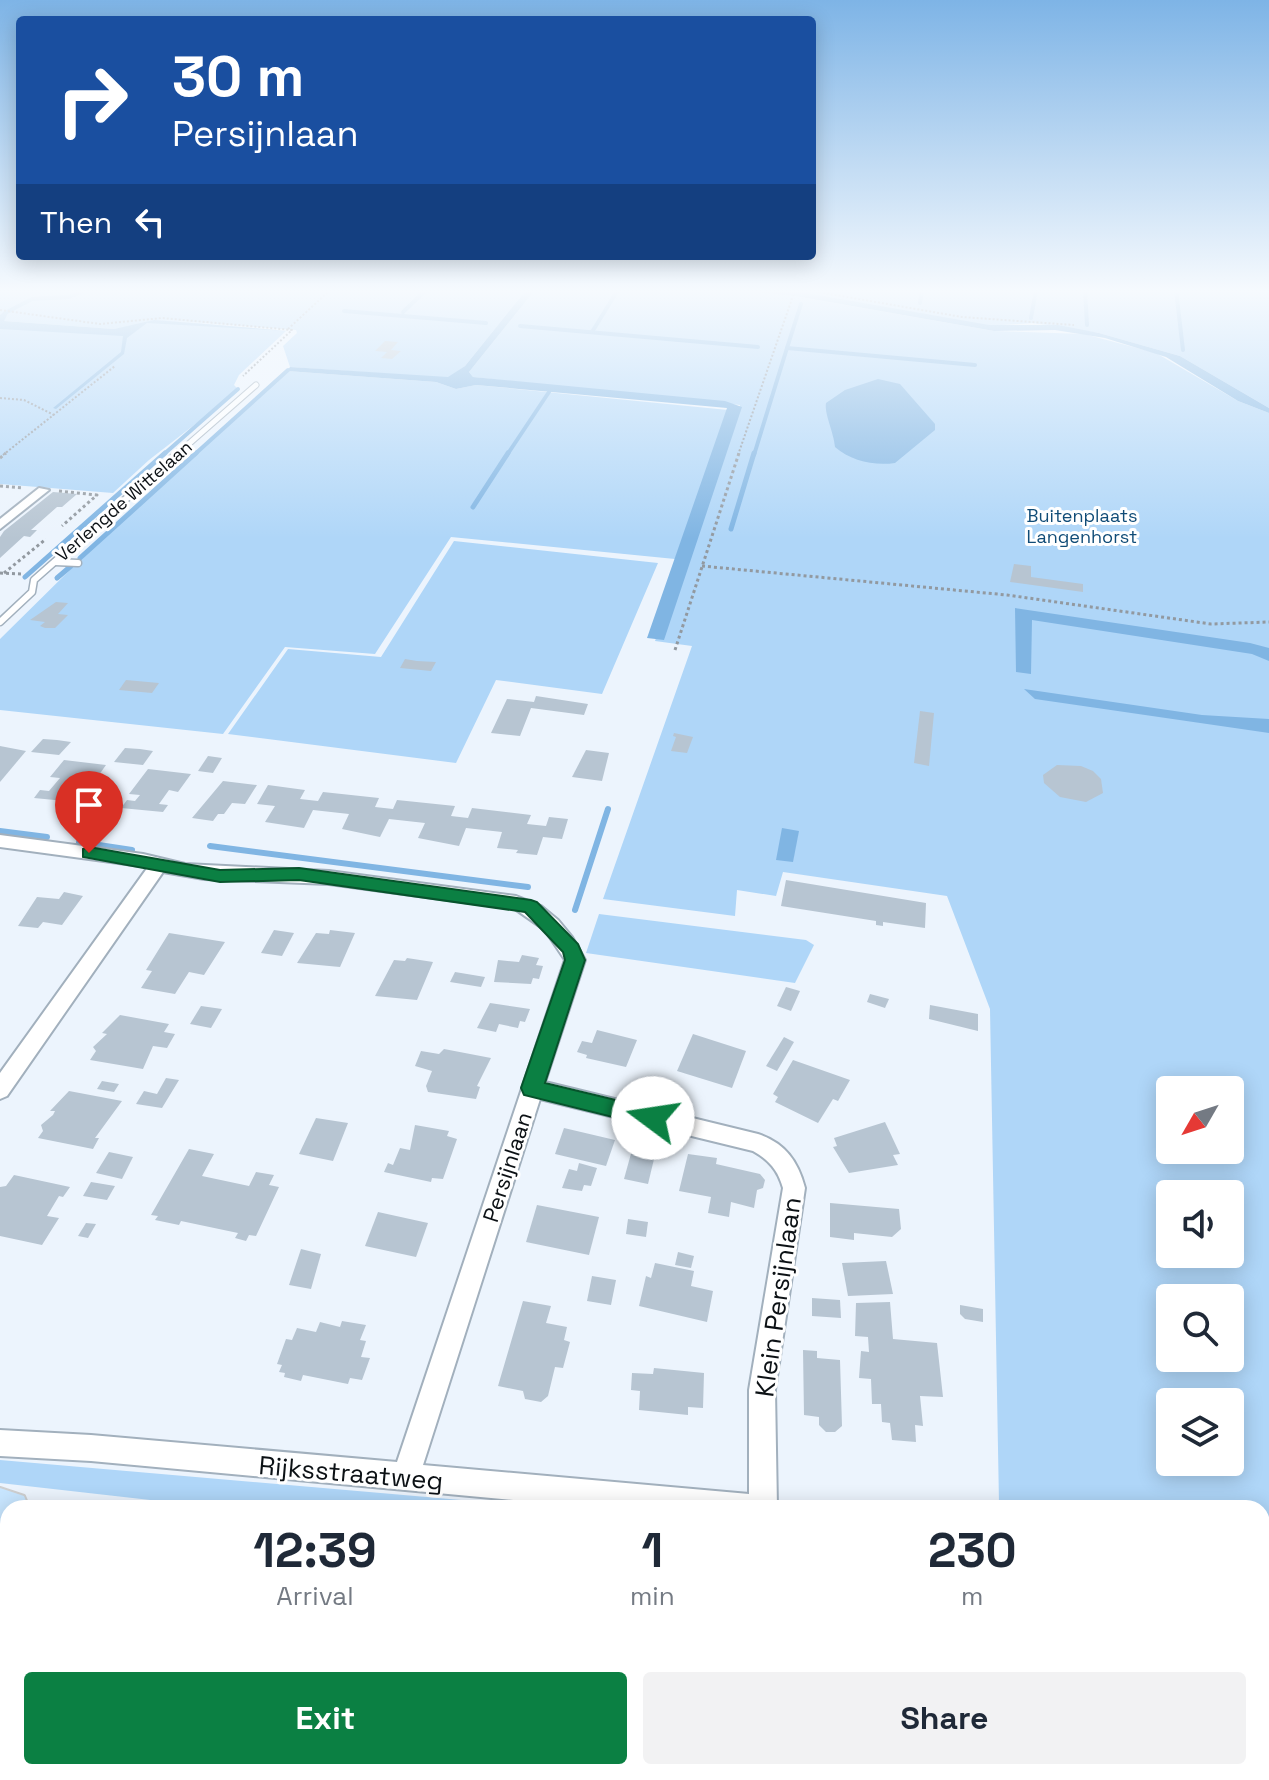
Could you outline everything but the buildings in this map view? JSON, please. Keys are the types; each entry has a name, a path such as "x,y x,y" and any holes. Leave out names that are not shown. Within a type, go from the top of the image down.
{"street":[{"path":"0,525 43,490"},
{"path":"0,841 143,860 158,866 0,1090"},
{"name":"Persijnlaan","path":"158,866 220,876 299,874 531,906 571,949 575,960 405,1478"},
{"name":"Klein Persijnlaan","path":"532,1088 758,1143 789,1165 794,1188 762,1390 763,1500"},
{"name":"Rijksstraatweg","path":"0,1443 91,1448 658,1500"}],"lane":[{"name":"Verlengde Wittelaan","path":"0,622 29,594 34,580 256,385"},
{"path":"55,562 78,563"}],"path":[{"path":"0,458 106,373"},
{"path":"246,373 241,383 247,392"},
{"path":"675,650 765,373"},
{"path":"0,398 24,400 54,415"},
{"path":"2,573 46,539"},
{"path":"702,566 1007,595 1211,624 1269,622"},
{"path":"2,573 27,572"}],"green space":[{"path":"0,373 241,373 234,385 237,388 234,394 149,460 113,493 0,484"},
{"path":"285,373 436,382 456,389 476,385 728,410 675,559 451,537 375,654 285,647 223,734 0,710 0,639 80,560"},
{"path":"377,373 455,373 448,378"},
{"name":"Buitenplaats Langenhorst","path":"470,373 1190,373 1238,401 1269,413 1269,1500 999,1500 990,1009 947,896 783,872 776,896 737,890 735,916 603,899 692,646 655,641 740,405 473,377"},
{"path":"1209,373 1269,373 1269,408"},
{"path":"454,541 658,563 602,694 496,680 456,763 228,734 288,649 381,657"},
{"path":"599,914 806,940 814,945 795,983 586,953"},
{"path":"0,1460 461,1500 150,1500 0,1483"}],"shaded area":[{"path":"95,373 100,373 56,409 53,408"},
{"path":"315,373 448,377 454,373 470,373 473,377 725,401 742,407 664,640 647,638 727,408 476,385 456,389 436,382"},
{"path":"1192,373 1209,373 1269,408 1269,413 1238,401"},
{"path":"878,379 900,384 935,424 935,430 895,463 863,461 841,452 835,447 826,412 826,403 845,390"},
{"path":"1015,608 1250,643 1269,648 1269,661 1252,654 1032,620 1031,674 1016,672"},
{"path":"1024,689 1202,715 1269,719 1269,733 1035,699"},
{"path":"782,828 799,831 793,862 776,860"}],"waterway":[{"path":"194,455 285,373"},
{"path":"754,455 779,373"},
{"path":"163,455 238,389"},
{"path":"507,455 549,392"},
{"path":"25,577 165,453"},
{"path":"80,558 196,453"},
{"path":"473,507 508,453"},
{"path":"731,529 754,453"},
{"path":"57,578 71,566"},
{"path":"575,910 608,809"},
{"path":"0,831 47,837"},
{"path":"79,842 132,850"},
{"path":"210,846 528,887"}],"route":[{"path":"89,853 143,860 165,868 220,876 299,874 531,906 571,949 575,960 532,1088 653,1118"}]}
